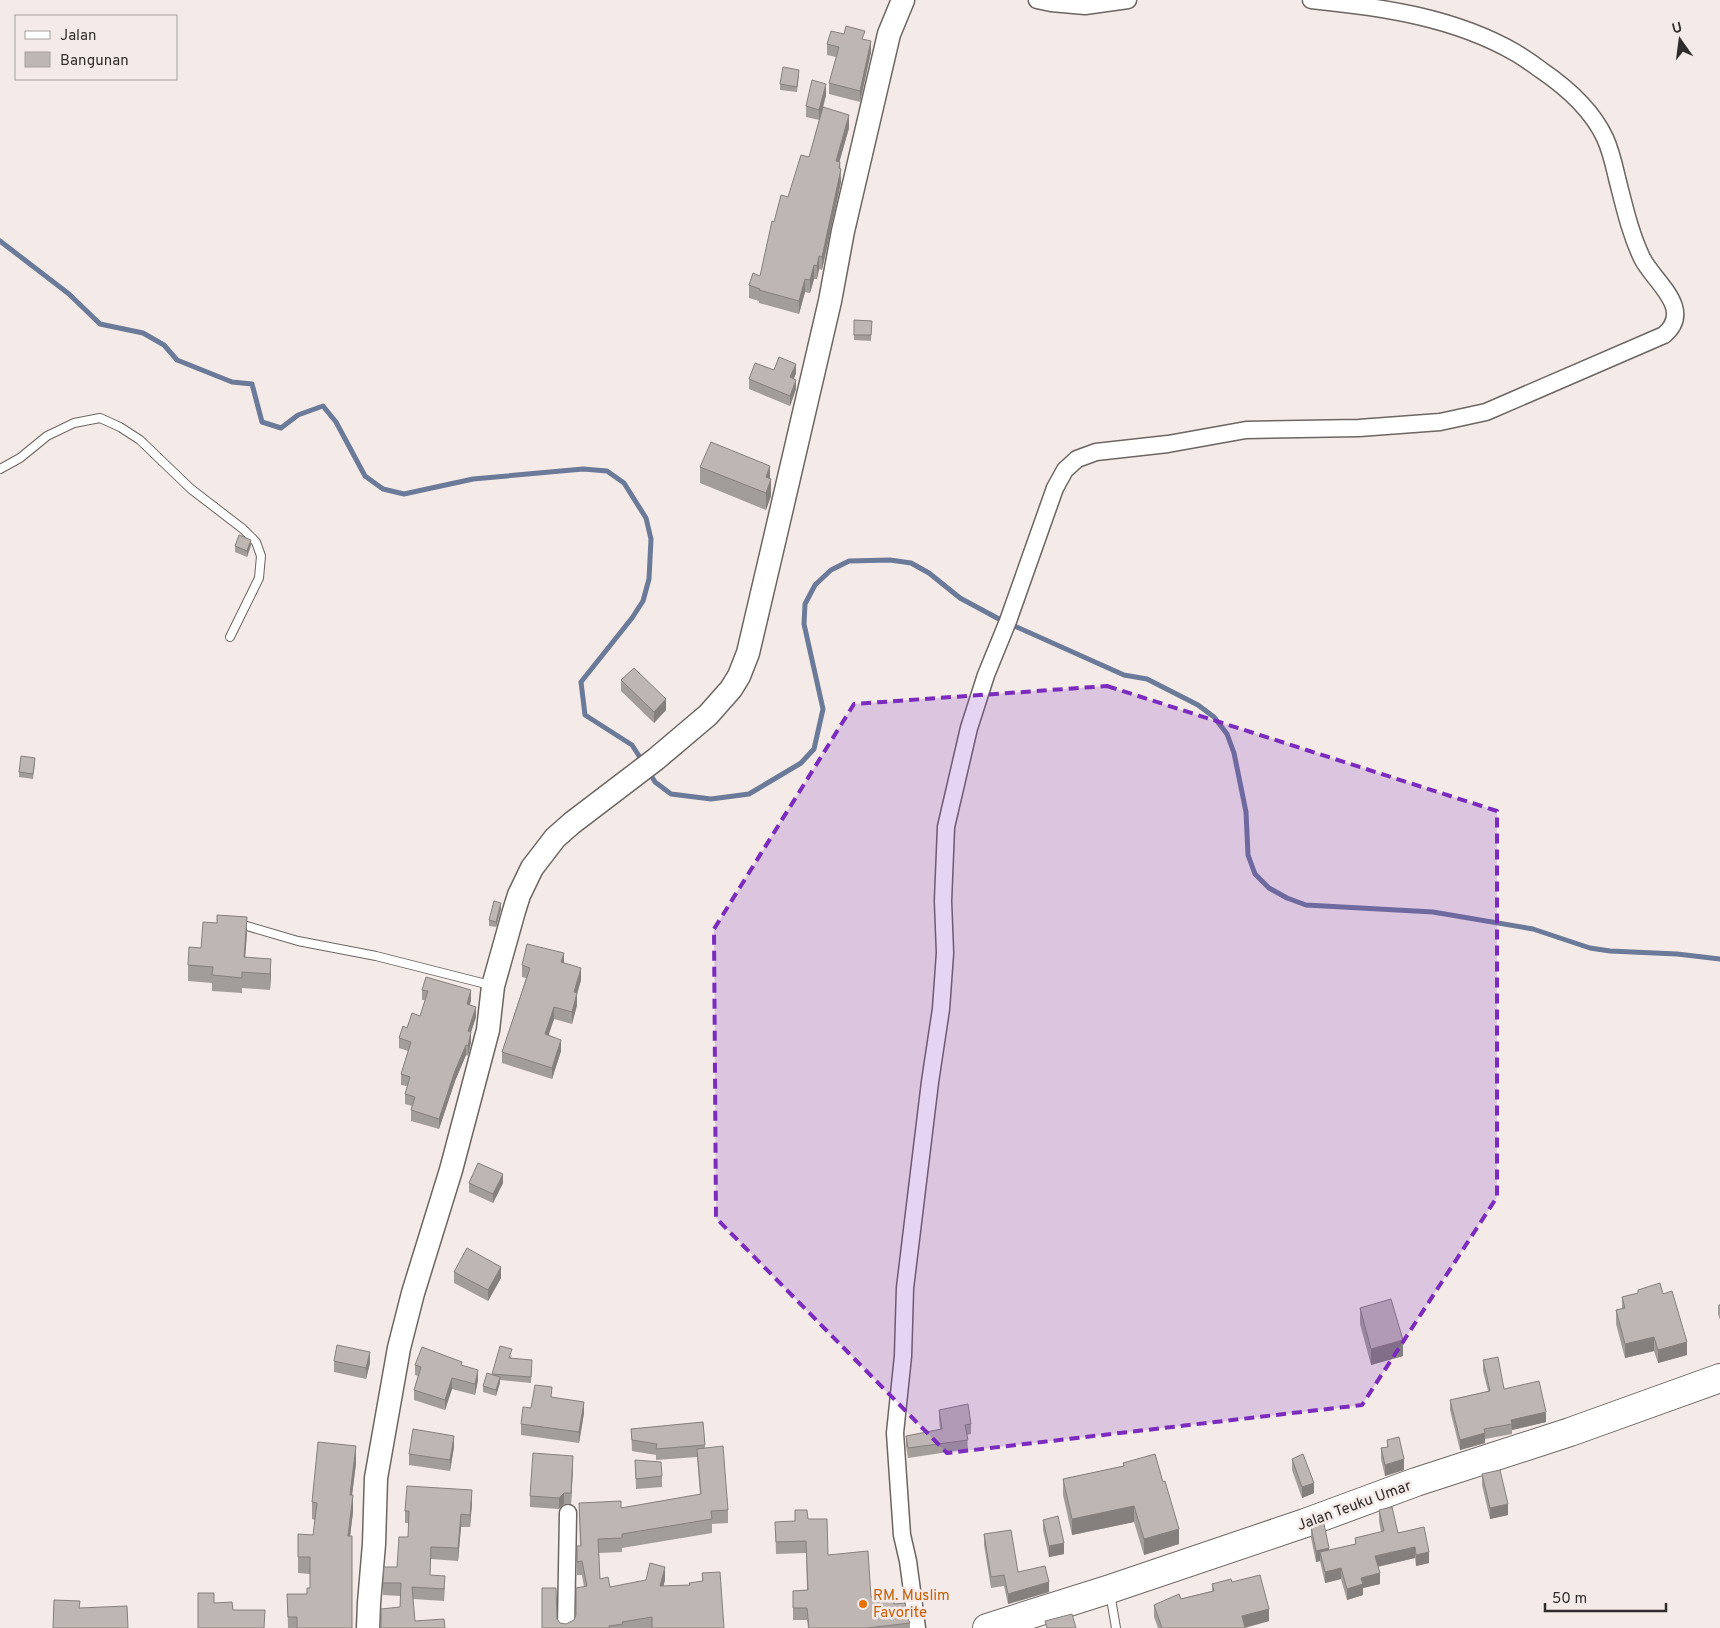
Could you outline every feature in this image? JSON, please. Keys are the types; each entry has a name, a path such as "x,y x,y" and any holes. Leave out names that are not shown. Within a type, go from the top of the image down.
{"highway":[{"name":"Jalan Teuku Umar","path":"1000,1626 1305,1523 1416,1482 1570,1432 1720,1378"}],"street":[{"path":"368,1628 374,1544 376,1478 399,1348 413,1293 451,1170 488,1030 493,986 519,895 532,868 550,845 572,823 656,759 708,716 732,689 739,676 748,653 830,301 843,231 888,34 903,0"},
{"path":"1038,0 1085,6 1128,0"},
{"path":"917,1628 908,1561 902,1535 895,1433 903,1356 905,1288 930,1082 941,1009 945,954 943,901 946,827 969,728 986,675 1014,605 1055,488 1065,470 1077,459 1096,452 1168,444 1246,430 1359,428 1440,422 1486,412 1664,335 1670,330 1676,316 1673,302 1642,258 1630,230 1606,141 1587,111 1555,79 1515,52 1446,23 1401,12 1311,0"},
{"path":"566,1628 568,1513"}],"lane":[{"path":"0,469 20,458 47,436 74,423 100,418 120,427 140,440 191,489 243,529 256,542 261,556 259,578 230,637"},
{"path":"240,924 298,941 376,956 493,986"},
{"path":"1110,1589 1116,1628"}],"highlighted area":[{"path":"1107,686 1497,811 1497,1197 1362,1405 947,1453 716,1218 714,929 854,704"}],"building":[{"path":"846,26 865,31 862,39 871,41 860,91 829,83 839,47 827,44 831,31 844,34"},
{"path":"783,67 799,70 797,87 780,84"},
{"path":"812,80 826,84 819,110 806,106"},
{"path":"823,107 849,115 836,161 840,162 839,168 841,169 822,257 819,256 817,266 814,265 810,280 805,279 799,301 759,290 749,285 753,273 760,276 772,221 774,222 781,195 788,197 801,155 809,157"},
{"path":"854,320 872,321 871,335 854,335"},
{"path":"779,357 796,364 790,377 796,380 790,396 749,379 755,363 774,370"},
{"path":"711,442 770,466 766,477 771,479 766,493 700,467"},
{"path":"239,535 251,540 247,551 235,546"},
{"path":"634,668 666,699 654,712 621,680"},
{"path":"21,756 35,758 33,774 19,772"},
{"path":"494,901 501,903 496,922 489,920"},
{"path":"217,915 247,917 244,957 271,959 270,974 242,972 242,978 212,975 213,967 188,965 189,947 201,948 203,922 217,923"},
{"path":"527,944 564,953 561,962 581,968 574,992 577,993 572,1012 554,1007 545,1034 561,1040 552,1068 502,1052 530,968 522,965"},
{"path":"426,977 471,990 467,1004 476,1007 468,1031 471,1032 468,1046 466,1045 455,1071 439,1119 411,1110 415,1097 405,1094 410,1077 401,1074 411,1042 399,1038 403,1026 407,1028 412,1013 420,1016 428,991 422,990"},
{"path":"478,1163 503,1174 493,1194 469,1183"},
{"path":"467,1248 501,1267 488,1290 454,1272"},
{"path":"1660,1283 1663,1294 1672,1291 1687,1342 1658,1350 1654,1337 1625,1344 1616,1310 1625,1308 1622,1297 1638,1293 1638,1290"},
{"path":"1391,1299 1403,1340 1371,1349 1360,1308"},
{"path":"337,1345 370,1352 366,1368 334,1361"},
{"path":"500,1346 512,1349 509,1358 532,1360 531,1377 492,1374"},
{"path":"422,1347 462,1362 461,1365 478,1370 475,1384 452,1378 445,1400 414,1390 421,1367 415,1365"},
{"path":"1498,1357 1504,1389 1539,1381 1546,1412 1511,1420 1512,1424 1484,1429 1485,1433 1460,1440 1450,1400 1490,1391 1483,1360"},
{"path":"487,1373 500,1377 496,1390 483,1386"},
{"path":"535,1385 552,1387 551,1397 584,1402 579,1432 521,1424 523,1407 531,1408"},
{"path":"968,1404 971,1424 965,1425 968,1440 908,1448 906,1436 942,1429 939,1410"},
{"path":"703,1422 705,1445 656,1449 657,1444 632,1440 631,1429"},
{"path":"413,1429 454,1436 450,1460 409,1454"},
{"path":"1399,1437 1404,1459 1385,1465 1381,1448 1388,1447 1387,1440"},
{"path":"318,1442 356,1446 350,1495 353,1495 348,1536 352,1536 352,1628 297,1628 297,1617 288,1617 287,1594 307,1594 307,1588 310,1588 310,1557 298,1557 298,1534 313,1535 317,1503 312,1502"},
{"path":"723,1446 728,1510 711,1511 712,1519 622,1534 622,1538 598,1539 600,1579 608,1577 610,1587 646,1580 650,1563 665,1567 660,1586 690,1585 689,1583 703,1581 702,1573 720,1572 724,1628 652,1628 652,1617 622,1622 623,1624 609,1626 609,1628 542,1628 542,1588 556,1588 557,1619 560,1623 566,1624 574,1620 576,1615 576,1588 587,1586 582,1561 577,1562 577,1546 581,1546 579,1503 621,1501 621,1508 701,1494 697,1449"},
{"path":"533,1453 573,1456 571,1493 564,1493 559,1498 530,1496"},
{"path":"1155,1454 1179,1529 1144,1539 1134,1506 1072,1519 1063,1479 1124,1466 1123,1463"},
{"path":"1303,1454 1314,1483 1302,1487 1292,1459"},
{"path":"635,1460 661,1462 662,1476 636,1479"},
{"path":"1500,1470 1508,1504 1490,1508 1482,1474"},
{"path":"407,1486 472,1490 470,1515 461,1514 458,1548 431,1547 430,1575 445,1576 444,1589 412,1587 415,1621 444,1619 445,1628 381,1628 381,1609 400,1607 401,1583 383,1583 384,1567 397,1567 399,1537 408,1537 409,1511 405,1511"},
{"path":"1392,1507 1398,1533 1424,1527 1429,1552 1416,1555 1415,1547 1375,1556 1380,1573 1361,1578 1363,1584 1347,1589 1341,1568 1325,1572 1320,1552 1356,1544 1355,1538 1384,1531 1379,1510"},
{"path":"795,1510 807,1510 808,1519 827,1519 828,1555 868,1551 871,1597 893,1594 894,1604 905,1603 910,1623 867,1628 809,1628 807,1608 793,1608 793,1591 808,1590 806,1541 776,1542 775,1522 795,1521"},
{"path":"1058,1516 1064,1543 1049,1546 1043,1520"},
{"path":"1324,1524 1329,1548 1316,1551 1311,1527"},
{"path":"1011,1530 1018,1572 1045,1566 1049,1582 1008,1594 1004,1575 991,1577 984,1534"},
{"path":"1260,1575 1269,1609 1242,1616 1245,1628 1162,1628 1154,1605 1179,1594 1181,1599 1214,1591 1212,1584 1231,1579 1232,1582"},
{"path":"198,1593 214,1593 214,1603 232,1602 233,1610 265,1610 264,1628 198,1628"},
{"path":"54,1600 80,1601 79,1608 127,1606 128,1628 53,1628"},
{"path":"1072,1614 1076,1628 1047,1628 1045,1621"}],"waterway":[{"path":"0,241 69,294 100,324 143,333 164,345 177,360 232,382 252,384 262,422 281,428 298,415 323,406 336,422 365,476 383,489 404,494 473,479 583,469 607,471 624,483 646,518 651,539 649,579 643,601 632,618 581,682 585,715 632,745 643,762"},
{"path":"649,772 655,782 671,794 711,799 749,794 801,763 814,749 823,709 804,624 805,604 815,585 831,570 849,561 890,560 911,563 929,573 960,598 999,619 1124,675 1147,679 1198,705 1214,717 1227,734 1234,753 1246,812 1248,855 1255,874 1269,888 1287,898 1306,905 1433,912 1533,929 1590,948 1610,951 1677,954 1720,959"}],"place":[{"name":"RM. Muslim Favorite","path":"863,1604"}]}
